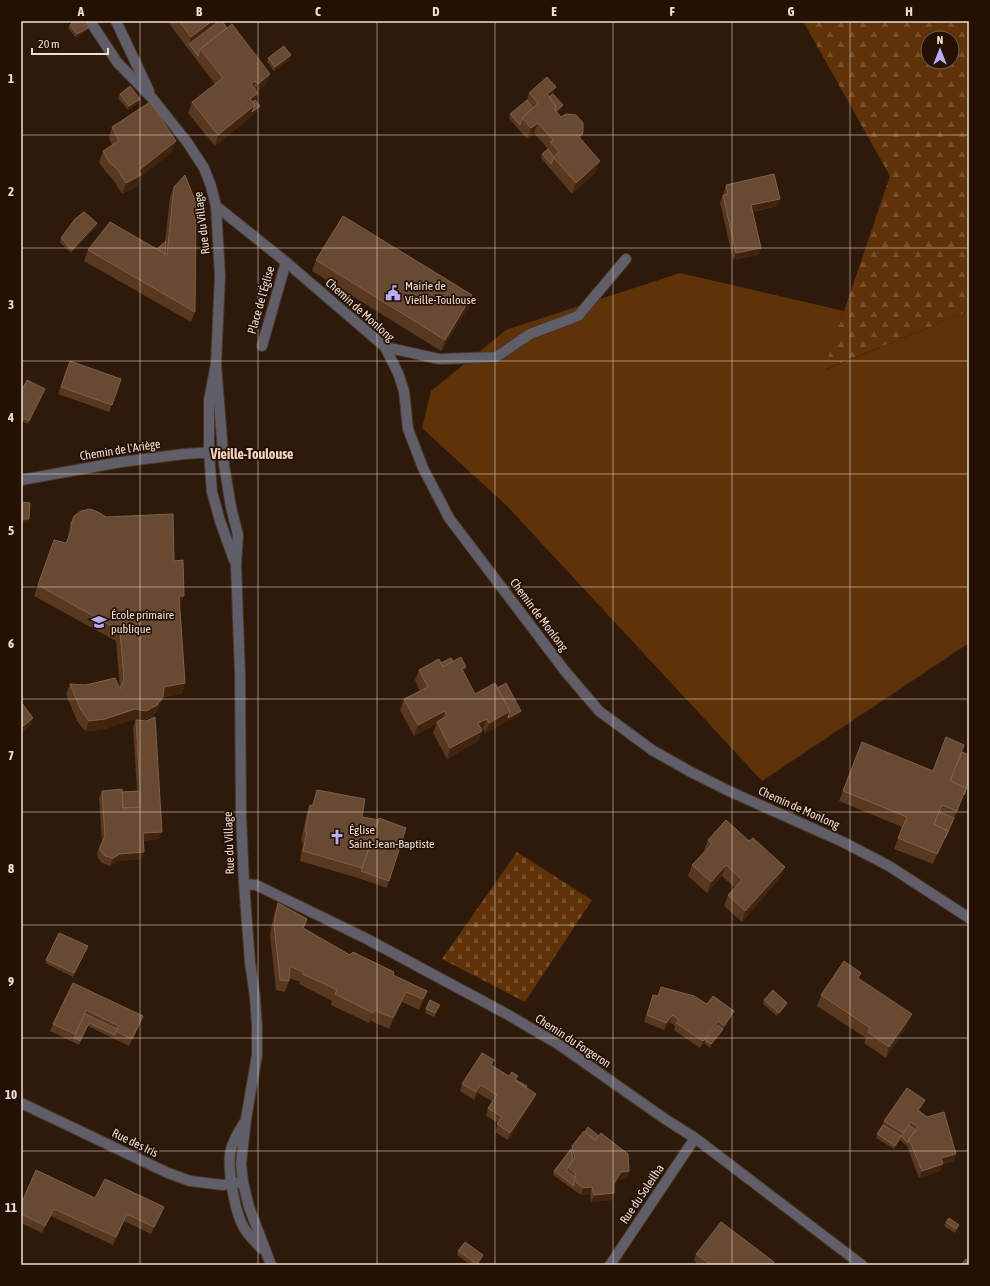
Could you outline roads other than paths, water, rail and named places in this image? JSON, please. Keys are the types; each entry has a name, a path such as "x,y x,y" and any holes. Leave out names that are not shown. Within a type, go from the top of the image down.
{"street":[{"name":"Rue du Village","path":"90,21 118,62 152,98 187,142 204,168 211,186 216,206 220,276 216,364 231,507 238,535 236,565 240,674 241,800 244,884 257,1026 257,1056 246,1119 241,1164 243,1182 249,1208 271,1265"},
{"name":"Rue du Village","path":"116,21 152,98"},
{"name":"Chemin de Monlong","path":"216,206 286,262 385,347 398,373 404,391 408,429 423,468 449,518 565,671 600,711 652,750 689,771 731,792 843,842 889,866 969,918"},
{"path":"385,347 439,359 496,357 530,334 578,316 626,259"},
{"name":"Place de l'Église","path":"262,346 286,262"},
{"name":"Rue du Village","path":"216,364 209,400 209,453 212,492 220,521 236,565"},
{"name":"Chemin de l'Ariège","path":"21,480 122,462 184,454 224,451"},
{"name":"Chemin du Forgeron","path":"244,884 256,884 365,938 503,1012 558,1044 695,1138 862,1265"},
{"name":"Rue des Iris","path":"21,1103 168,1173 190,1181 223,1185 243,1182"},
{"name":"Rue du Village","path":"246,1119 234,1140 230,1154 231,1184 238,1212 245,1230 266,1254"},
{"name":"Rue du Soleilha","path":"610,1265 695,1138"}],"place":[{"name":"Mairie de Vieille-Toulouse","path":"393,293"},
{"name":"École primaire publique","path":"99,622"},
{"name":"Église Saint-Jean-Baptiste","path":"337,837"}],"district":[{"name":"Vieille-Toulouse","path":"252,454"}]}
